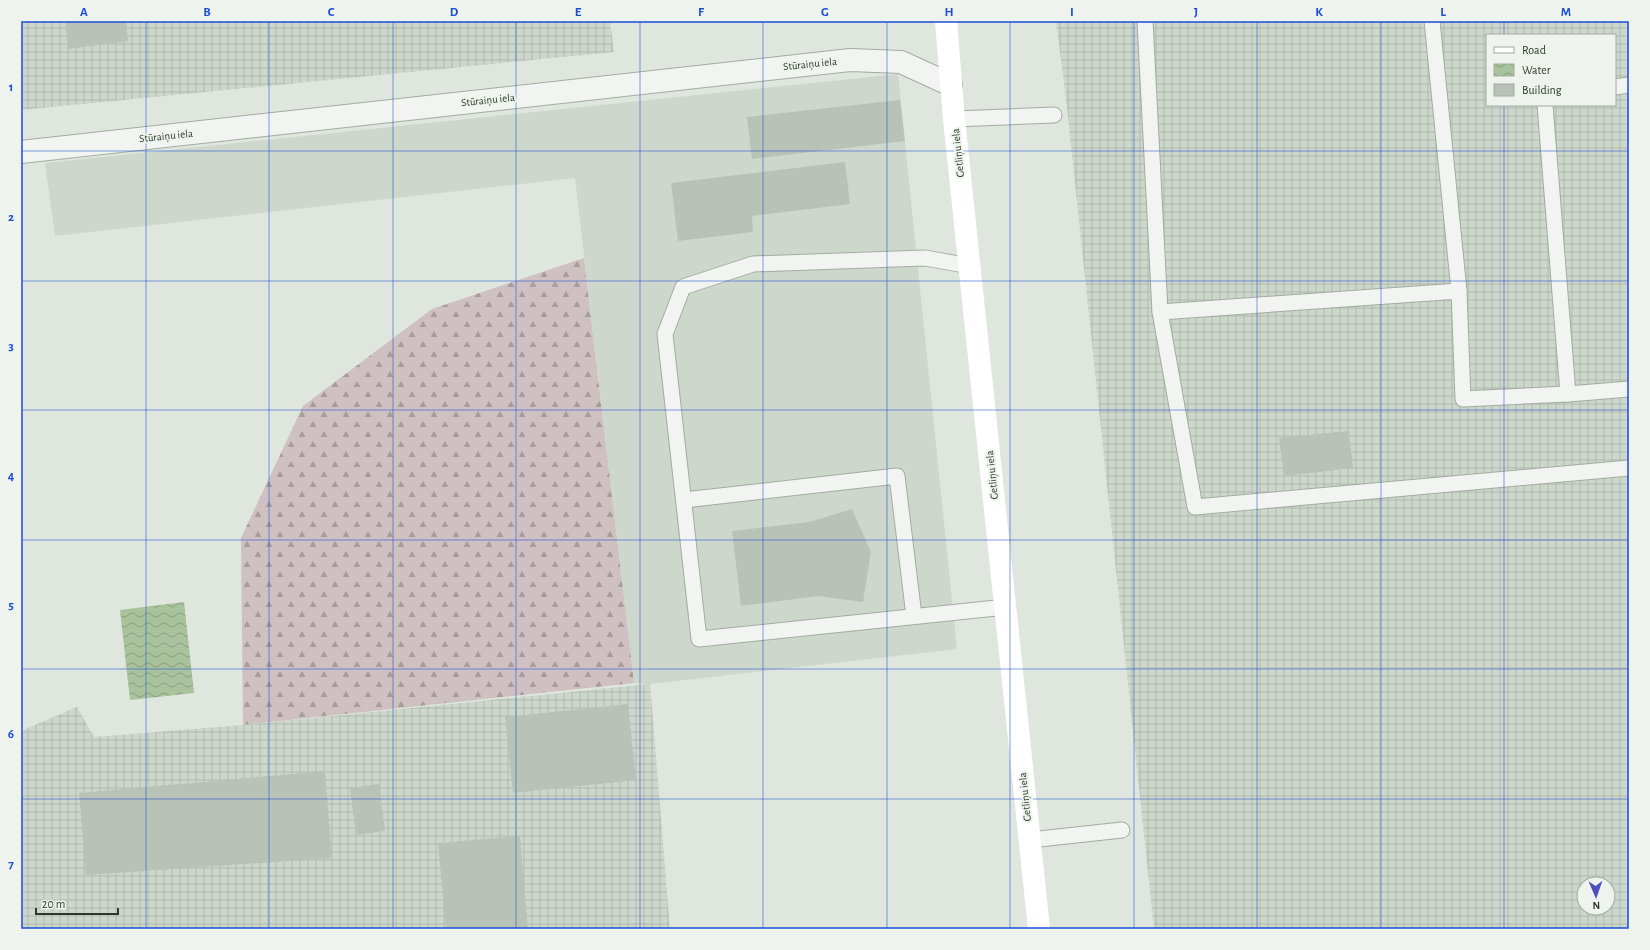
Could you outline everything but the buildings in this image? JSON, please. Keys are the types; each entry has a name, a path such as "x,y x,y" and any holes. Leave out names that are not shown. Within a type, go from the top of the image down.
{"street":[{"name":"Getliņu iela","path":"946,21 954,119 1039,929"},
{"name":"Stūraiņu iela","path":"21,152 850,60 901,62 951,85"}],"lane":[{"path":"1145,21 1160,312 1195,507 1629,468"},
{"path":"1432,21 1459,291 1463,399 1568,394 1629,389"},
{"path":"1616,87 1629,85"},
{"path":"1545,106 1568,394"},
{"path":"954,119 1054,115"},
{"path":"970,266 925,258 753,264 683,287 665,334 699,639 1006,607"},
{"path":"1160,312 1459,291"},
{"path":"684,500 897,476 914,616"},
{"path":"1030,840 1122,830"}],"shaded area":[{"path":"21,21 610,21 614,52 21,110"},
{"path":"1056,21 1629,21 1629,929 1154,929 1066,98"},
{"path":"898,74 957,649 650,684 634,683 575,178 55,236 45,163"},
{"path":"650,684 670,929 21,929 21,731 77,707 94,737 243,725"}],"green space":[{"path":"584,258 634,683 243,725 241,538 303,406 432,309"}],"water":[{"path":"184,602 194,693 130,700 120,610"}]}
